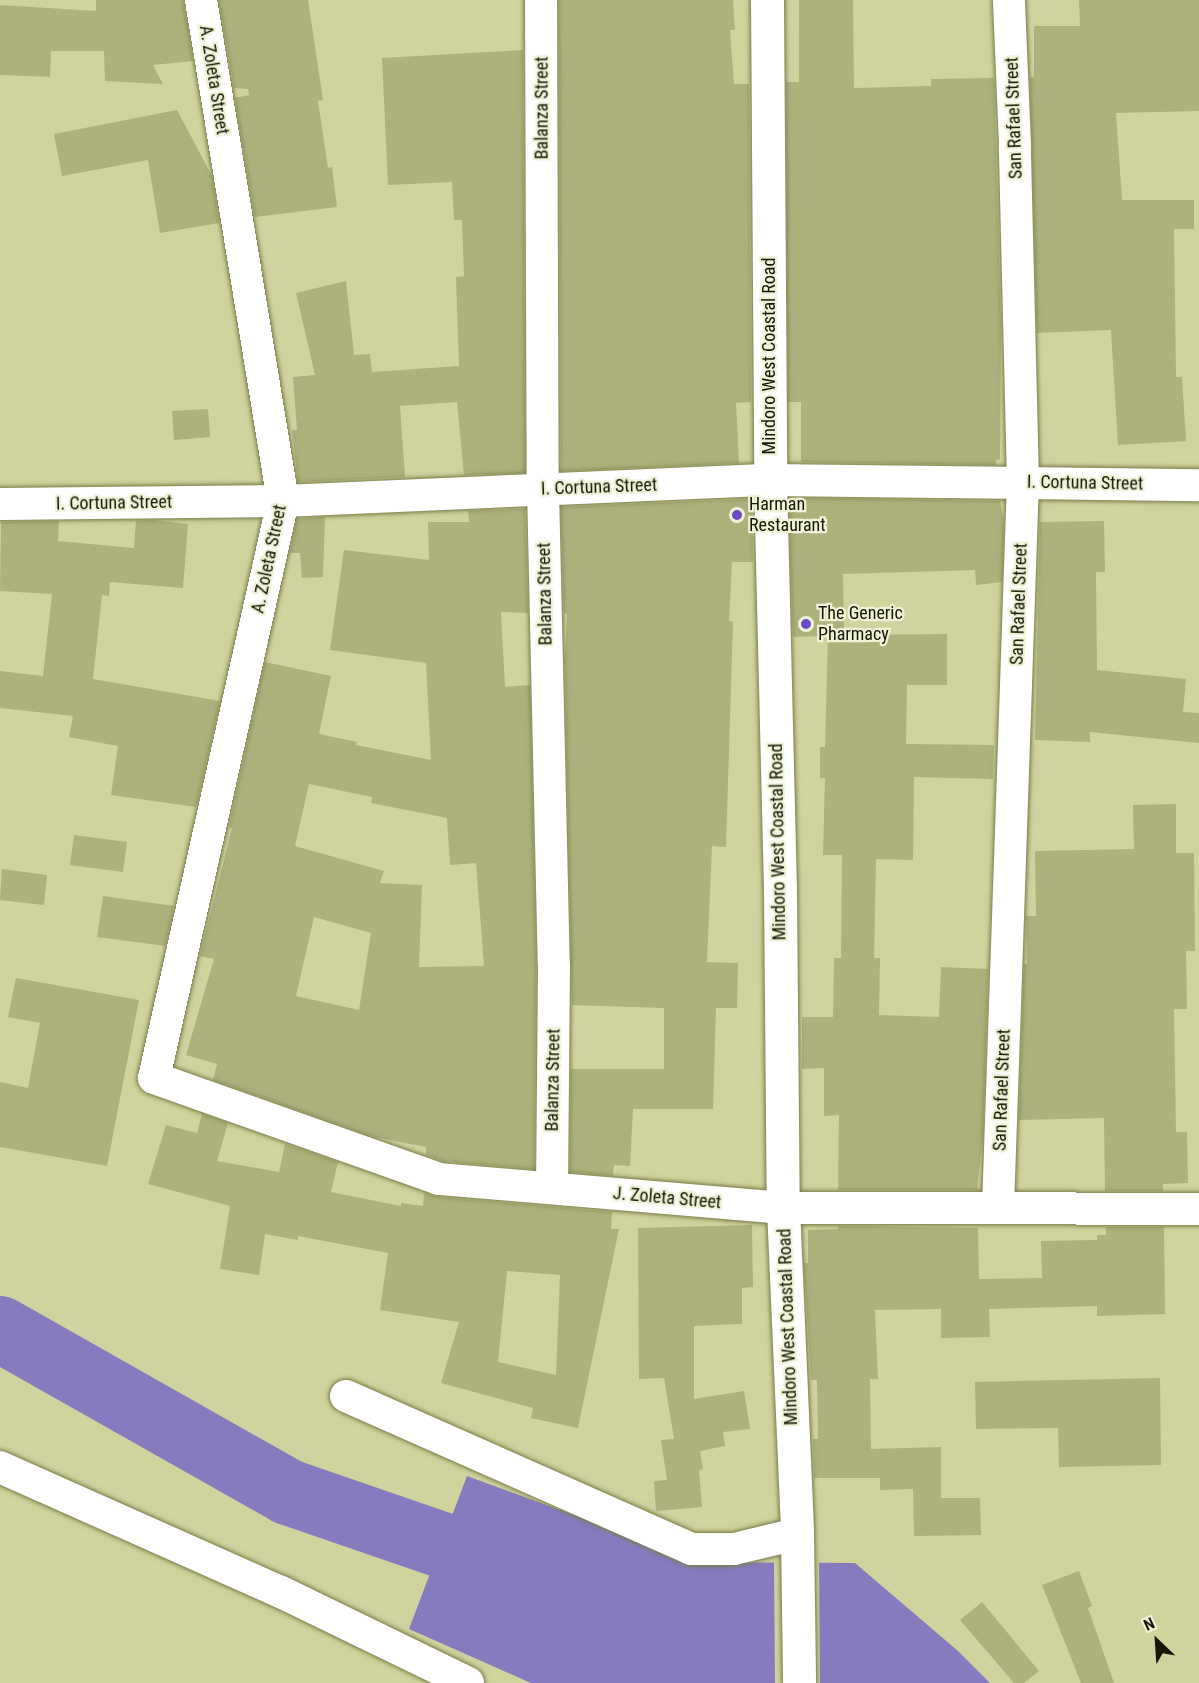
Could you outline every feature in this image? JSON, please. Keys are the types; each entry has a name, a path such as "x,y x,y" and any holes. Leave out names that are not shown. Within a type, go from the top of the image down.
{"main road":[{"name":"Mindoro West Coastal Road","path":"767,0 770,480 780,890 783,1208 797,1546 799,1683"}],"street":[{"name":"A. Zoleta Street","path":"154,1078 283,501 201,0"},
{"name":"Balanza Street","path":"541,0 543,489 554,965 552,1188"},
{"name":"San Rafael Street","path":"998,1208 1023,482 1016,145 1009,0"},
{"name":"I. Cortuna Street","path":"0,504 283,501 770,480 1199,485"},
{"name":"J. Zoleta Street","path":"154,1078 439,1179 783,1208 1199,1209"},
{"path":"346,1396 691,1549 797,1546"},
{"path":"0,1467 281,1592 468,1683"}],"shaded area":[{"path":"467,1476 703,1562 855,1563 958,1651 990,1683 531,1683 409,1629"}],"pier":[{"path":"774,1559 819,1560 820,1683 775,1683"}],"building":[{"path":"96,0 183,0 193,61 153,65 163,84 105,81 104,51 51,51 50,77 0,75 0,5 96,11"},
{"path":"219,0 308,0 323,100 318,101 328,168 332,167 337,207 255,217 235,98 249,95 248,89 234,88"},
{"path":"559,0 733,0 735,30 730,30 734,84 749,84 751,402 736,403 739,463 561,471"},
{"path":"799,0 853,0 854,88 931,86 931,79 994,78 1001,334 1000,459 996,460 996,465 801,462 801,402 788,402 786,82 799,82"},
{"path":"1079,0 1199,0 1199,111 1116,113 1122,200 1194,200 1194,229 1174,229 1176,377 1182,377 1186,441 1118,445 1111,330 1037,333 1030,77 1034,77 1034,26 1080,26"},
{"path":"523,50 525,473 464,475 457,402 400,406 405,477 298,482 292,430 297,430 293,377 315,375 296,293 346,281 354,355 370,354 372,372 459,366 456,277 464,276 462,220 454,220 452,182 388,185 382,58"},
{"path":"177,110 212,176 219,223 160,233 148,160 62,176 54,134"},
{"path":"208,409 210,437 174,440 172,411"},
{"path":"789,498 1000,501 1004,522 1002,582 976,585 975,570 843,574 844,635 947,634 947,685 907,685 906,744 994,745 993,779 914,777 913,860 876,859 874,958 880,958 879,1015 939,1017 941,967 988,969 983,1133 977,1190 838,1190 839,1115 824,1116 824,1068 802,1069 802,1017 833,1017 834,958 841,958 842,855 823,855 825,778 820,778 820,747 825,747 828,636 793,637"},
{"path":"752,499 753,562 732,562 729,621 733,622 726,847 712,846 707,962 738,963 737,1008 716,1008 713,1109 633,1109 630,1166 614,1165 613,1176 570,1172 571,1069 664,1069 664,1008 572,1005 565,659 567,614 564,613 561,507"},
{"path":"525,509 528,613 501,612 505,687 530,685 536,965 534,1169 443,1161 426,1155 426,1147 374,1137 213,1080 217,1064 186,1055 214,959 200,956 232,828 229,827 265,662 331,676 319,734 357,742 356,745 431,760 426,663 330,650 344,550 429,560 428,522 469,522 468,511","holes":["309,784 372,797 371,803 447,818 450,865 476,863 484,966 419,967 422,885 380,883 384,871 295,846","314,917 371,933 359,1010 296,996"]},
{"path":"325,517 323,577 302,578 300,553 290,553 297,519"},
{"path":"152,520 188,524 183,588 110,582 109,596 102,595 93,679 220,701 196,807 111,795 118,746 69,737 73,716 0,708 0,671 43,676 52,594 0,591 1,522 59,521 58,541 134,548 136,521"},
{"path":"1104,521 1105,572 1096,572 1097,670 1186,679 1183,712 1199,713 1199,743 1090,732 1090,742 1035,740 1040,522"},
{"path":"1176,804 1176,853 1194,853 1195,951 1186,951 1187,1009 1174,1009 1176,1132 1187,1132 1188,1183 1163,1184 1163,1191 1105,1191 1104,1118 1019,1120 1024,964 1027,964 1026,916 1036,916 1035,851 1134,849 1133,805"},
{"path":"74,835 127,842 123,872 70,865"},
{"path":"2,869 47,875 44,905 0,900"},
{"path":"103,896 174,906 165,946 97,937"},
{"path":"16,978 139,1000 107,1166 0,1147 0,1082 28,1088 40,1023 8,1017"},
{"path":"202,1114 228,1123 217,1161 279,1172 285,1144 338,1162 331,1192 401,1206 401,1203 423,1206 424,1193 437,1197 612,1212 611,1229 619,1229 578,1428 531,1418 533,1408 441,1383 459,1322 380,1310 388,1253 298,1236 298,1240 265,1234 259,1275 220,1269 230,1206 148,1184 166,1125 197,1133","holes":["507,1271 560,1275 556,1375 498,1362"]},
{"path":"752,1225 753,1287 742,1288 742,1324 694,1326 694,1399 744,1391 750,1429 723,1432 725,1446 700,1451 703,1469 699,1470 702,1507 656,1511 654,1481 667,1480 661,1440 674,1439 664,1378 639,1379 638,1228"},
{"path":"838,1226 978,1228 979,1279 1042,1278 1041,1241 1097,1240 1097,1235 1106,1235 1106,1227 1164,1227 1165,1314 1097,1316 1097,1306 989,1309 990,1337 941,1338 941,1309 875,1310 878,1379 870,1379 871,1449 941,1447 941,1498 980,1498 981,1535 914,1536 913,1489 880,1490 880,1478 814,1478 813,1439 818,1439 817,1380 811,1380 804,1263 808,1263 808,1230 838,1229"},
{"path":"1160,1378 1161,1465 1059,1467 1058,1428 976,1429 975,1382"},
{"path":"1079,1571 1092,1606 1088,1608 1114,1683 1081,1683 1042,1585"},
{"path":"982,1602 1039,1671 1024,1683 1014,1683 960,1620"}],"waterway":[{"path":"0,1329 288,1492 477,1557 527,1577"}],"place":[{"name":"Harman Restaurant","path":"737,515"},
{"name":"The Generic Pharmacy","path":"806,624"}]}
